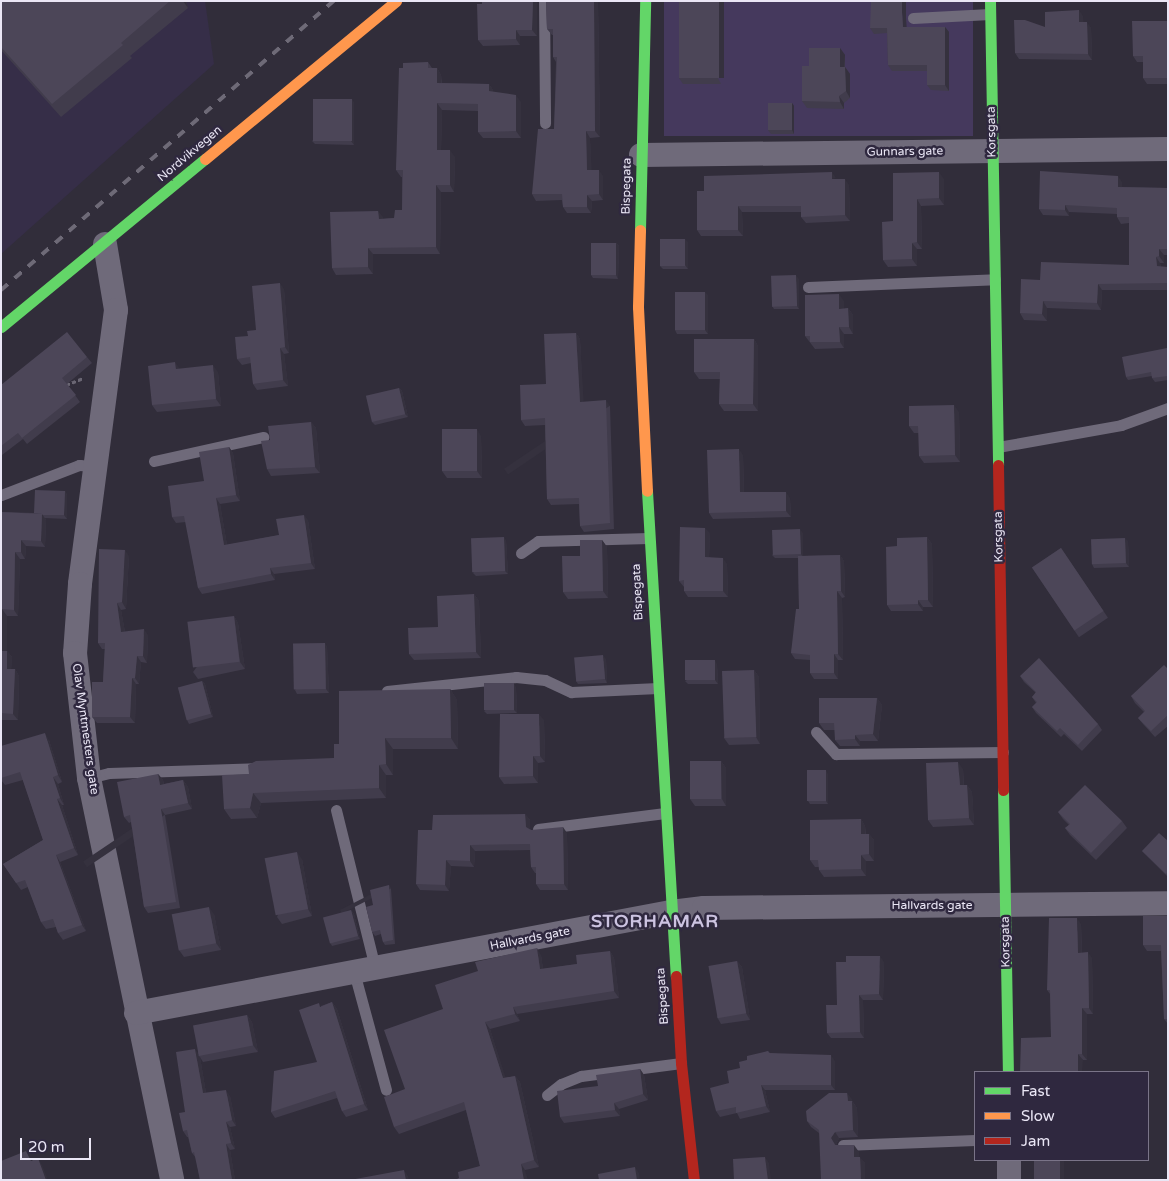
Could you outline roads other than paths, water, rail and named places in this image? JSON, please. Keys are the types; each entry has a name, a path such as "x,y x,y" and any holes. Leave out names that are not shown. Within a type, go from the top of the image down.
{"street":[{"name":"Nordvikvegen","path":"1,327 105,244 396,1"},
{"name":"Bispegata","path":"645,1 638,307 649,538 671,912 681,1063 694,1180"},
{"name":"Korsgata","path":"990,1 1008,1071"},
{"name":"Gunnars gate","path":"641,155 1168,149"},
{"name":"Olav Myntmesters gate","path":"105,244 116,310 113,356 96,466 75,653 89,778 172,1180"},
{"name":"Hallvards gate","path":"136,1012 671,912 704,908 1168,903"},
{"path":"1009,1161 1009,1180"}],"lane":[{"path":"544,1 545,123"},
{"path":"912,18 990,14"},
{"path":"808,287 994,279"},
{"path":"998,447 1121,425 1168,408"},
{"path":"154,461 262,436"},
{"path":"1,494 79,465 96,466"},
{"path":"521,553 538,541 649,538"},
{"path":"387,691 516,677 545,680 572,692 658,688"},
{"path":"816,732 836,754 1003,752"},
{"path":"89,778 109,773 257,768"},
{"path":"336,810 386,1090"},
{"path":"538,829 665,814"},
{"path":"547,1095 561,1084 581,1076 681,1063"},
{"path":"843,1145 974,1140"}],"railway":[{"path":"1,290 334,1"}],"district":[{"name":"STORHAMAR","path":"655,921"}]}
